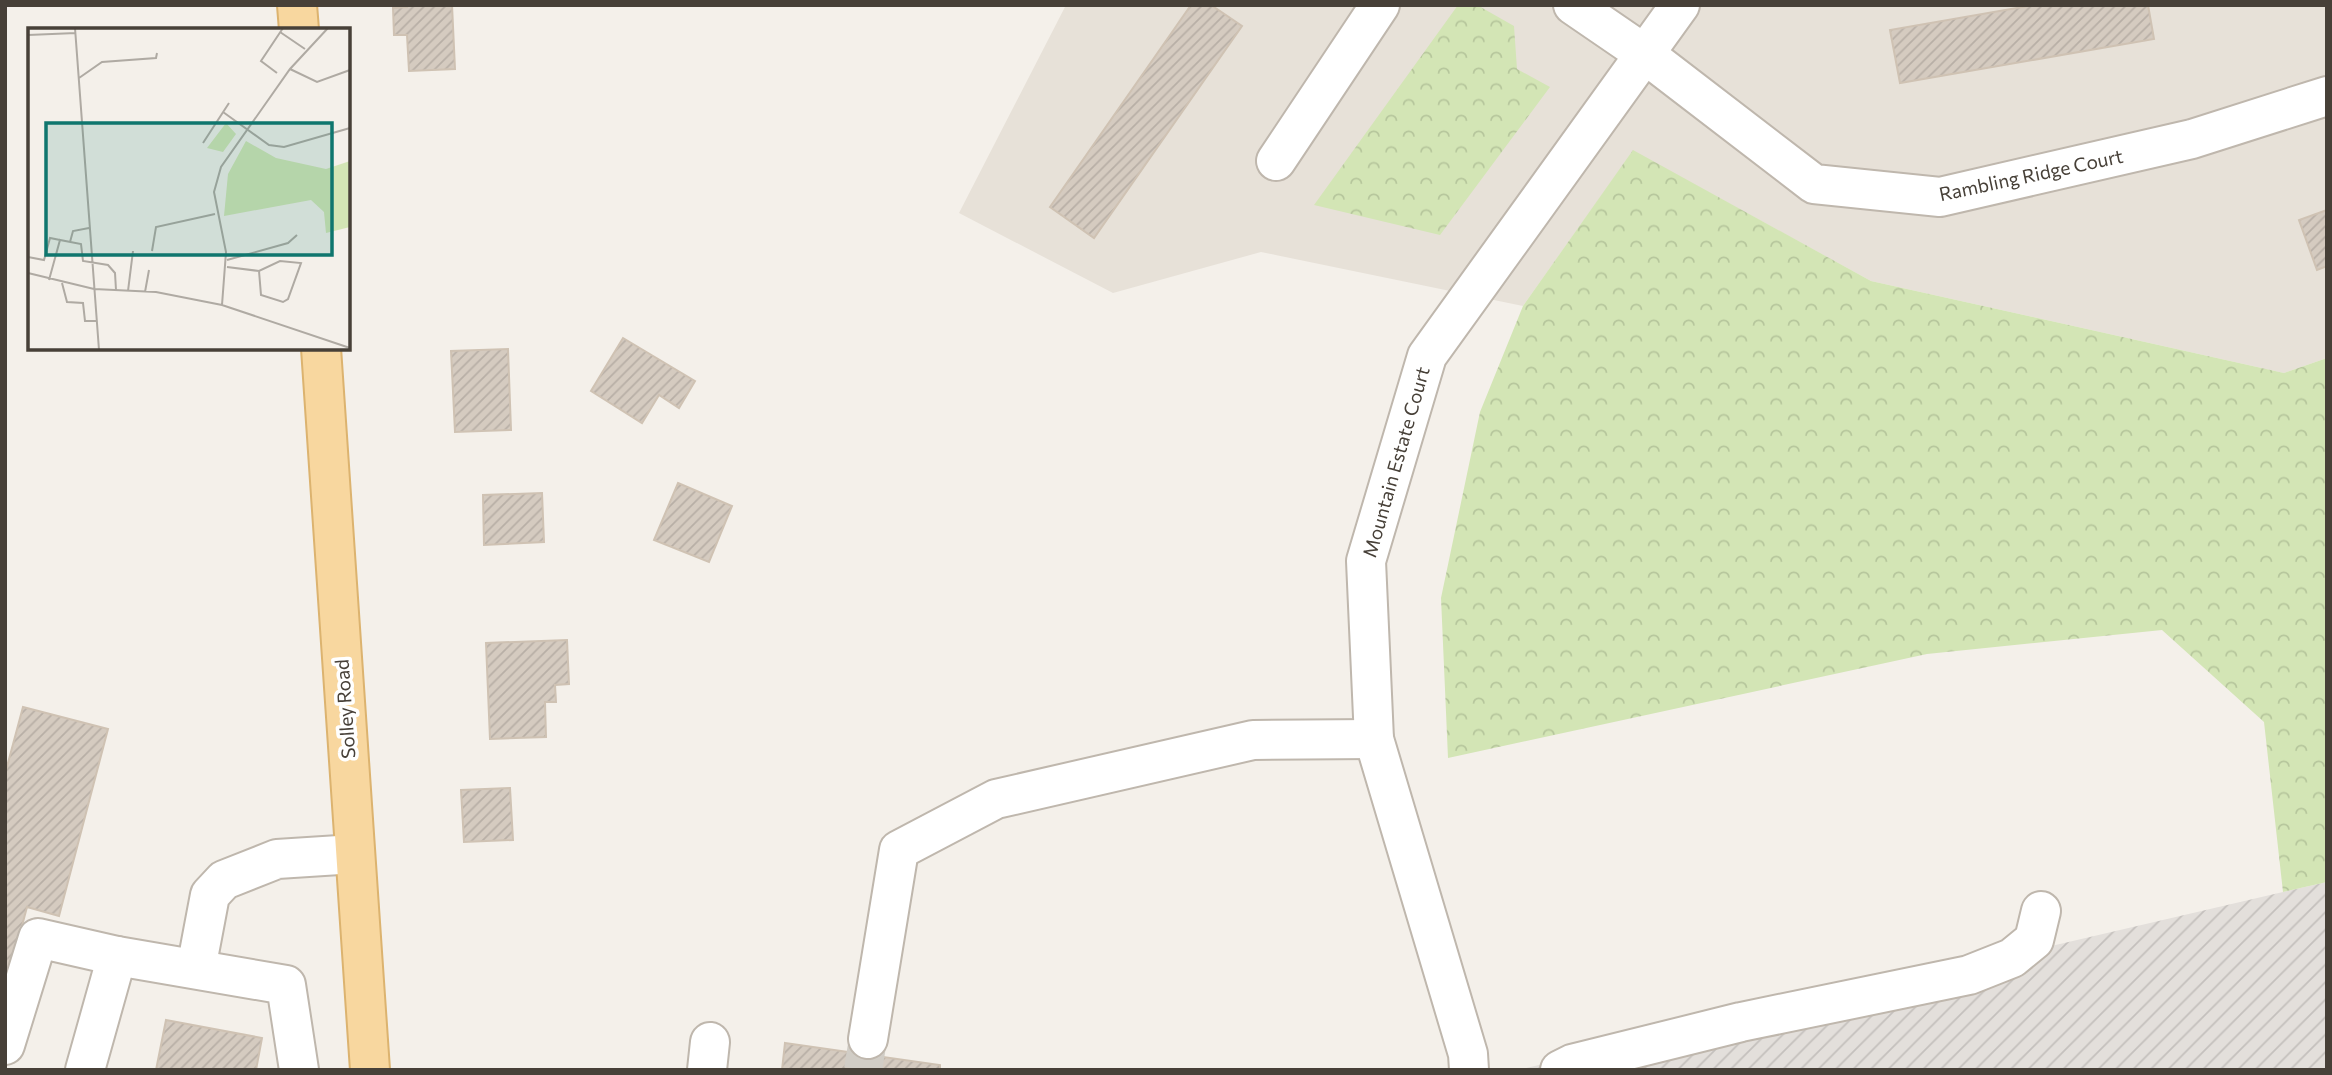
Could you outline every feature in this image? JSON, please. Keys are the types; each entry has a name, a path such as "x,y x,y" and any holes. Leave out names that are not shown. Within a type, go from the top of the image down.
{"main road":[{"path":"297,5 299,28"},
{"name":"Solley Road","path":"321,350 370,1070"}],"street":[{"path":"1276,161 1380,5"},
{"name":"Rambling Ridge Court","path":"1573,5 1646,55 1814,184 1940,197 2192,139 2327,96"},
{"name":"Mountain Estate Court","path":"1469,1070 1468,1054 1374,739 1366,561 1427,356 1680,5"},
{"path":"868,1039 899,850 996,799 1254,740 1374,739"},
{"path":"196,969 210,895 224,880 278,859 355,854"},
{"path":"1560,1070 1573,1064 1741,1023 1969,975 2012,958 2034,940 2042,911"},
{"path":"5,1045 38,938 117,956 286,985 299,1070"},
{"path":"85,1070 117,956"}],"shaded area":[{"path":"1066,5 2327,5 2327,358 2284,373 1871,281 1633,151 1523,306 1261,252 1113,293 959,213"},
{"path":"2327,882 2327,1070 1518,1070 2283,892"}],"green space":[{"path":"1458,5 1477,5 1514,26 1517,69 1550,87 1440,235 1314,205"},
{"path":"1633,150 1871,281 2284,373 2327,358 2327,882 2283,892 2264,722 2162,630 1927,654 1448,758 1441,598 1480,412 1523,306"}],"building":[{"path":"407,5 452,5 455,69 409,71 407,35 394,35 393,8"},
{"path":"1191,5 1211,5 1242,26 1094,238 1050,207"},
{"path":"2034,5 2148,5 2154,39 1900,83 1890,30"},
{"path":"2327,210 2327,266 2317,270 2299,220"},
{"path":"623,338 695,381 679,408 659,395 642,423 591,391"},
{"path":"508,349 511,430 455,432 451,351"},
{"path":"678,483 732,506 709,562 654,540"},
{"path":"542,493 544,542 484,545 483,495"},
{"path":"567,640 569,684 555,685 556,702 545,702 546,737 490,739 486,643"},
{"path":"23,707 108,729 59,916 27,907 5,990 5,774"},
{"path":"510,788 513,840 464,842 461,790"},
{"path":"166,1020 262,1038 256,1070 156,1070"},
{"path":"785,1043 940,1065 940,1070 782,1070"}],"tunnel":[{"path":"863,1070 868,1039"}]}
